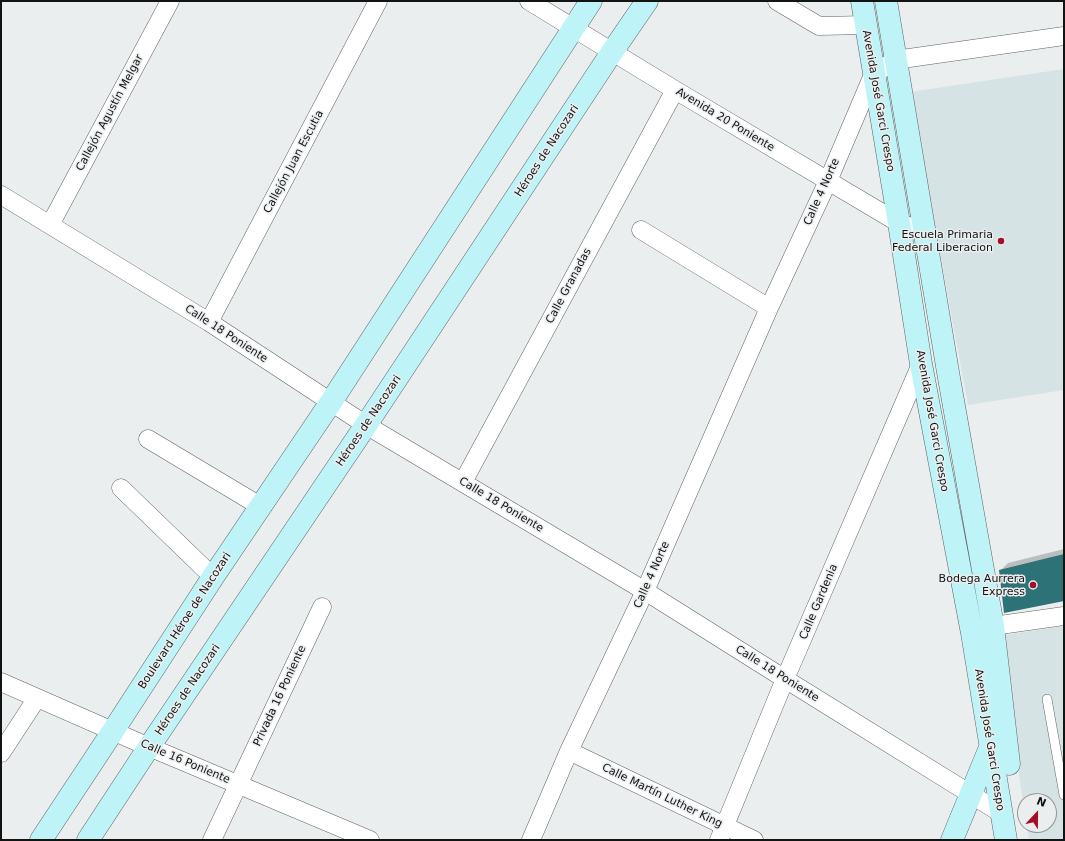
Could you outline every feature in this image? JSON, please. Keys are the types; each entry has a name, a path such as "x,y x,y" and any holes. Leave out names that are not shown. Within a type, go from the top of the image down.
{"main road":[{"path":"331,402 590,1"},
{"name":"Héroes de Nacozari","path":"88,840 366,425 647,1"},
{"name":"Avenida José Garci Crespo","path":"862,1 921,364 972,633 1020,840"},
{"name":"Avenida José Garci Crespo","path":"886,1 949,378 993,626 1001,813 1006,840"},
{"name":"Boulevard Héroe de Nacozari","path":"41,840 260,506 331,402"},
{"path":"952,840 970,795 998,743"}],"street":[{"name":"Callejón Agustín Melgar","path":"50,225 170,1"},
{"name":"Callejón Juan Escutia","path":"210,322 378,1"},
{"name":"Avenida 20 Poniente","path":"529,1 675,90 899,223 925,231"},
{"path":"777,1 819,26 866,25"},
{"path":"873,75 895,60 1064,36"},
{"name":"Calle 4 Norte","path":"531,840 569,751 645,591 769,308 828,181 873,75"},
{"name":"Calle Granadas","path":"463,482 675,90"},
{"name":"Calle 18 Poniente","path":"1,195 210,322 366,425 645,591 1001,813"},
{"path":"641,230 769,308"},
{"name":"Calle Gardenia","path":"722,833 785,679 921,364"},
{"path":"148,438 260,506"},
{"path":"121,488 213,577"},
{"name":"Privada 16 Poniente","path":"212,840 322,607"},
{"path":"972,633 993,626 1064,616"},
{"name":"Calle 16 Poniente","path":"1,682 149,747 370,840"},
{"path":"1,753 37,698"},
{"name":"Calle Martín Luther King","path":"569,751 722,833 754,840"}],"lane":[{"path":"1048,699 1064,795"}],"shaded area":[{"name":"Escuela Primaria Federal Liberacion","path":"1064,69 1064,390 968,405 910,92"},
{"path":"1064,626 1064,840 1029,840 1028,833 1057,833 1057,793 1022,793 998,636"}],"building":[{"name":"Bodega Aurrera Express","path":"1064,554 1064,601 1004,613 999,570"}],"place":[{"name":"Escuela Primaria Federal Liberacion","path":"1001,241"},
{"name":"Bodega Aurrera Express","path":"1033,585"}]}
